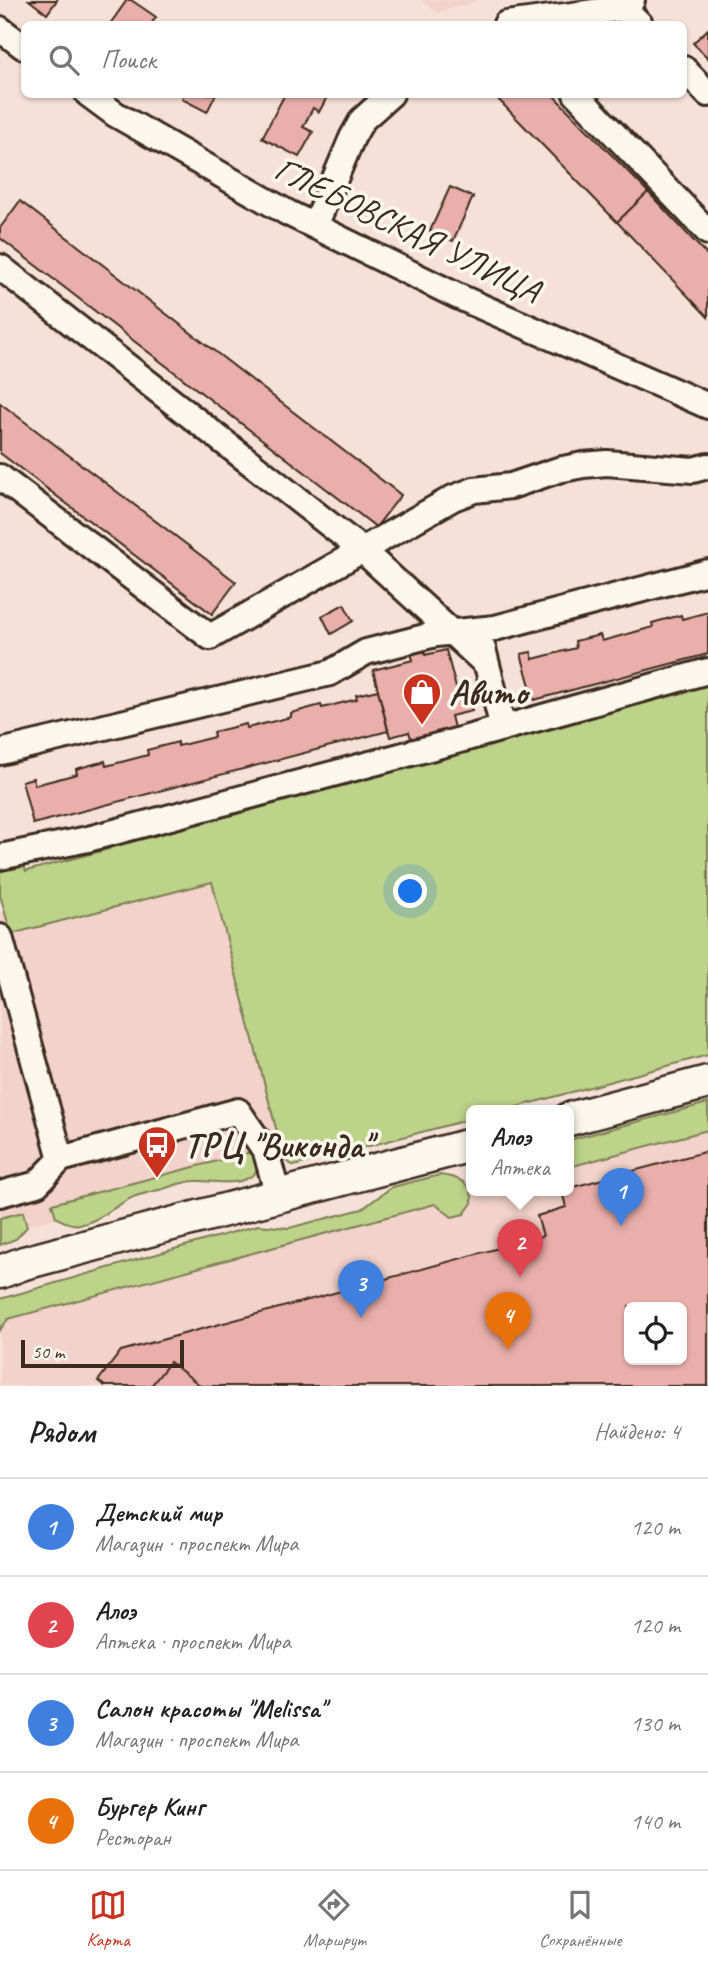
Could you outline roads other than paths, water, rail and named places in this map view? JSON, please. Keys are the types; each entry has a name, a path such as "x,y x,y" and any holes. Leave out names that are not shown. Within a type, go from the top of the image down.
{"main road":[{"path":"574,1118 708,1082"},
{"path":"8,1267 466,1146"}],"street":[{"path":"537,21 632,11"},
{"path":"0,29 21,45"},
{"path":"687,72 708,94"},
{"name":"ГЛЕБОВСКАЯ УЛИЦА","path":"93,98 115,114 314,226 457,296 708,406"},
{"path":"314,226 362,120 387,98"},
{"path":"580,98 708,232"},
{"path":"0,267 362,550 487,665"},
{"path":"0,477 210,637 453,498 474,490 511,486 558,470 583,465 607,463 692,470 708,466"},
{"path":"0,752 330,674 366,652 451,632 479,631 708,572"},
{"path":"479,631 503,728"},
{"path":"0,857 88,839 708,671"},
{"path":"2,950 61,1159"},
{"path":"0,1194 37,1184 61,1159 238,1111 266,1152 278,1196"}],"place":[{"name":"Авито","path":"422,726"},
{"name":"ТРЦ \"Виконда\"","path":"157,1179"},
{"name":"Детский мир","path":"621,1226"},
{"name":"Алоэ","path":"520,1277"},
{"name":"Салон красоты \"Melissa\"","path":"361,1318"},
{"name":"Бургер Кинг","path":"508,1350"}]}
